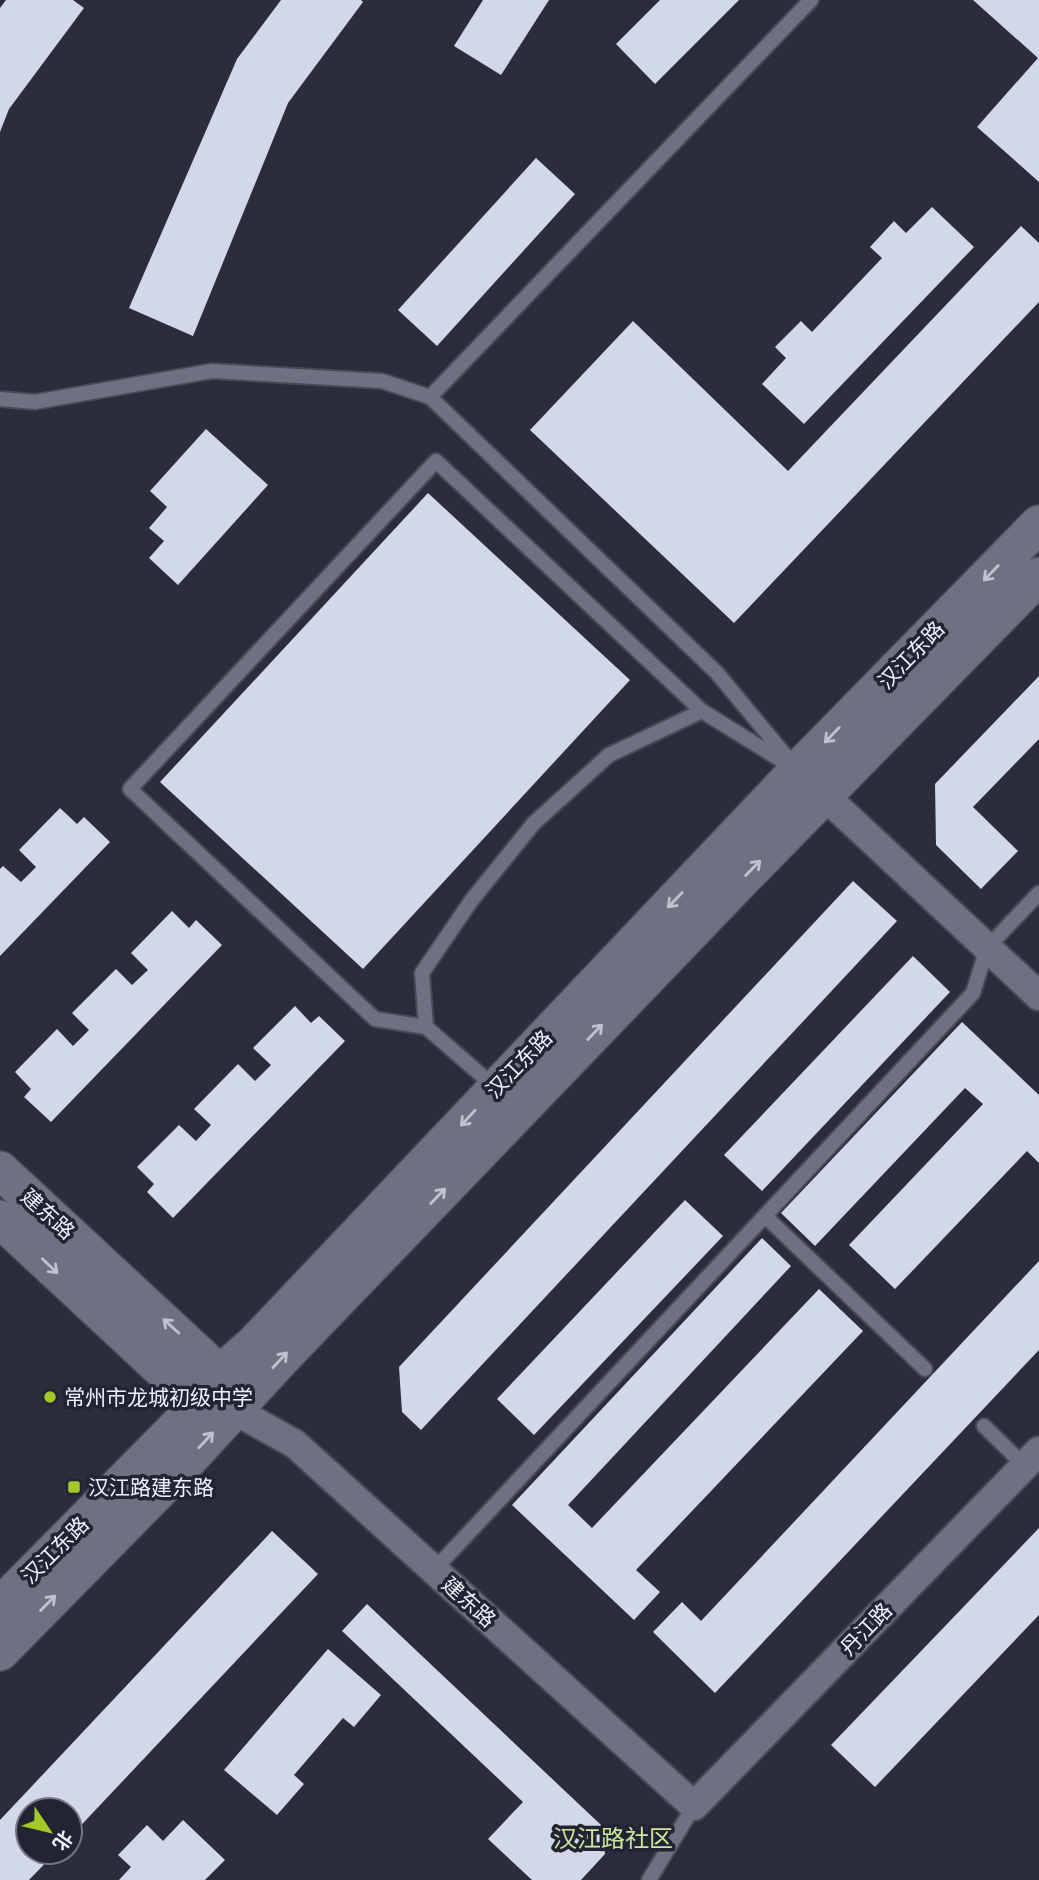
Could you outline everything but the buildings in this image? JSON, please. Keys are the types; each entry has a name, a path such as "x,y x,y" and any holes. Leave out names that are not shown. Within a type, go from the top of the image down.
{"street":[{"name":"汉江东路","path":"0,1606 179,1425 220,1374 255,1343 798,771 1039,524"},
{"name":"汉江东路","path":"0,1652 177,1472 748,873 1039,576"},
{"path":"798,771 1039,996"},
{"name":"建东路","path":"0,1170 220,1374 234,1410"},
{"name":"建东路","path":"0,1219 197,1402 234,1410 295,1444 694,1807"},
{"name":"丹江路","path":"694,1807 1032,1459"}],"lane":[{"path":"430,397 811,0"},
{"path":"0,399 35,402 212,371 382,381 430,397 717,673 798,771"},
{"path":"496,1088 426,1027 375,1019 130,789 436,461 702,711 798,771"},
{"path":"426,1027 422,973 471,901 534,823 610,755 702,711"},
{"path":"434,1570 973,993 987,948 1039,893"},
{"path":"765,1216 925,1369"},
{"path":"984,1426 1032,1459"},
{"path":"649,1880 694,1807"}],"place":[{"name":"常州市龙城初级中学","path":"50,1397"},
{"name":"汉江路建东路","path":"74,1487"}],"district":[{"name":"汉江路社区","path":"613,1838"}]}
